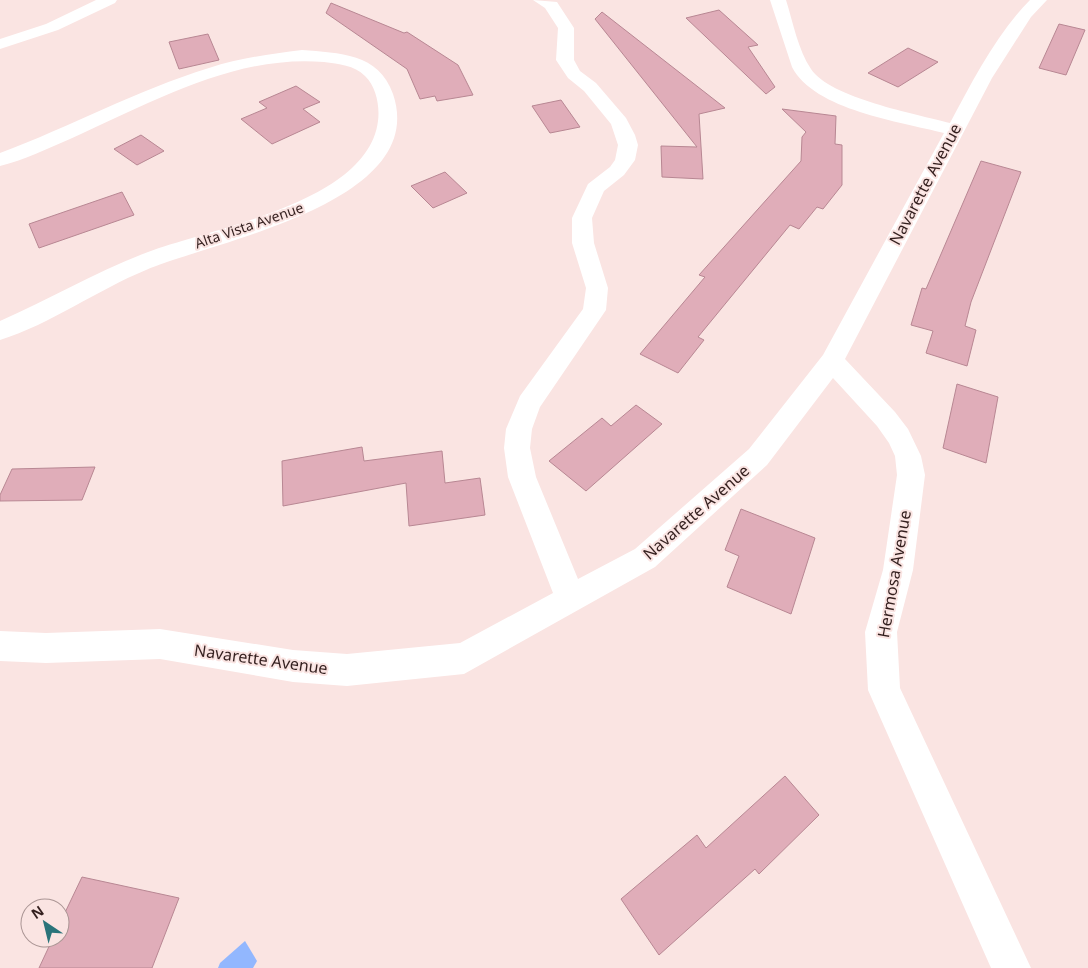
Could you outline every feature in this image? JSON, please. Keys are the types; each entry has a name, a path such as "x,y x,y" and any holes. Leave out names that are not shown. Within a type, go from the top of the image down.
{"street":[{"path":"0,44 52,27 109,0"},
{"path":"541,0 551,5 566,28 565,60 574,74 590,87 619,122 626,135 628,145 624,160 617,171 595,188 582,218 583,243 597,288 594,310 529,403 519,429 517,448 522,476 570,598"},
{"path":"778,0 803,71 812,81 843,98 954,130"},
{"name":"Navarette Avenue","path":"0,646 46,648 160,644 293,666 348,670 402,666 464,658 645,558 675,534 758,457 832,361 954,130 993,62 1025,14 1039,0"},
{"name":"Alta Vista Avenue","path":"0,160 200,78 278,57 320,55 362,65 373,72 380,82 389,115 387,134 377,152 354,178 337,189 282,216 134,266 0,331"},
{"name":"Hermosa Avenue","path":"832,361 886,419 899,437 908,456 910,475 898,570 881,632 884,690 1010,968"}],"water":[{"path":"245,941 257,961 253,968 218,968 220,963"}],"building":[{"path":"331,3 404,33 407,32 458,65 473,95 437,101 435,96 420,99 407,69 326,13"},
{"path":"719,10 758,45 748,47 775,87 766,94 686,18"},
{"path":"602,12 725,108 699,114 703,179 662,177 661,146 697,147 595,19"},
{"path":"1059,24 1085,30 1066,75 1039,68"},
{"path":"208,34 219,60 179,69 169,42"},
{"path":"908,48 938,62 898,87 868,73"},
{"path":"296,86 320,102 303,109 320,122 272,144 241,119 267,108 259,102"},
{"path":"561,100 580,127 550,133 532,106"},
{"path":"782,109 836,116 835,144 842,145 842,185 823,209 817,207 799,229 790,225 698,337 704,340 678,373 640,354 705,277 699,275 801,161 802,137 806,132"},
{"path":"141,135 164,151 137,165 114,149"},
{"path":"981,161 1021,172 971,302 965,326 976,330 967,366 926,353 933,331 911,325 922,288 926,289"},
{"path":"445,172 467,193 433,208 411,186"},
{"path":"122,192 134,215 39,248 29,224"},
{"path":"957,384 998,397 986,463 943,448"},
{"path":"636,405 662,424 586,491 549,461 602,418 611,426"},
{"path":"362,447 364,461 442,451 445,483 480,478 485,515 409,526 406,483 283,506 282,461"},
{"path":"95,467 82,500 0,501 0,495 12,469"},
{"path":"741,509 815,538 791,614 727,587 739,556 725,550"},
{"path":"785,776 819,815 759,874 755,869 659,955 621,899 697,835 706,848"},
{"path":"82,877 179,898 152,968 39,968 48,948 70,948 70,902"}]}
